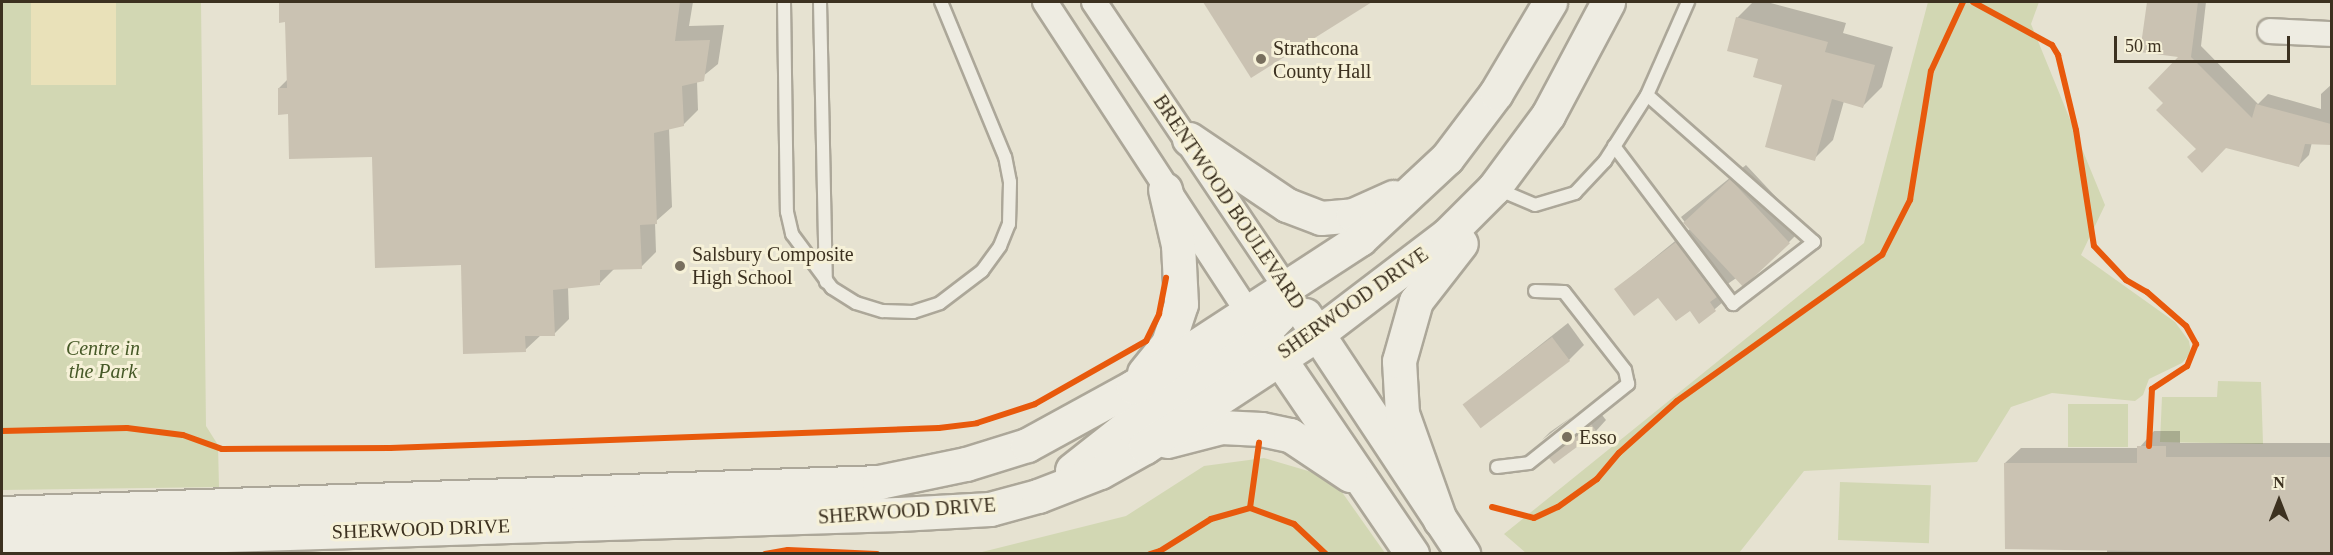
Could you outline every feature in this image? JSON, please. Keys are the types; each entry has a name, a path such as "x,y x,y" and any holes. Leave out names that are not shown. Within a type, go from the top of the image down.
{"main road":[{"name":"SHERWOOD DRIVE","path":"2,542 899,514 990,509 1038,496 1100,472 1145,447 1263,335 1287,289 1360,239 1419,186 1447,158 1496,93 1550,2"},
{"name":"SHERWOOD DRIVE","path":"2,513 879,482 966,464 1027,445 1133,387 1263,335 1317,334 1447,235 1494,188 1548,115 1608,2"},
{"path":"1189,139 1287,205 1321,218 1353,215 1419,186"},
{"path":"1440,520 1402,413 1400,361 1416,302 1426,284 1469,234 1494,188"},
{"path":"1133,387 1168,343 1181,304 1178,245 1165,189"},
{"name":"BRENTWOOD BOULEVARD","path":"1287,289 1463,554"},
{"path":"1038,496 1129,425 1263,335 1412,554"},
{"path":"1145,447 1221,427 1261,429 1290,435 1368,488"}],"street":[{"path":"1045,2 1165,189 1263,335"},
{"name":"BRENTWOOD BOULEVARD","path":"1094,2 1189,139 1287,289"},
{"path":"2270,31 2331,33"}],"lane":[{"path":"784,2 787,212 792,234 826,282 856,303 883,311 913,312 940,303 965,286 1000,246 1009,224 1011,199 1005,157 941,2"},
{"path":"820,2 826,282"},
{"path":"1494,188 1534,205 1575,193 1614,146 1647,95 1688,2"},
{"path":"1614,146 1733,304 1815,242 1647,95"},
{"path":"1497,467 1529,463 1628,384 1625,370 1564,292 1534,291"}],"green space":[{"name":"Centre in the Park","path":"2,2 201,2 206,426 218,445 219,487 2,490"},
{"path":"1928,2 2039,2 2031,24 2105,205 2081,255 2175,322 2189,341 2191,353 2182,363 2149,379 2143,395 2135,401 2052,393 2011,407 1977,462 1804,471 1739,553 1526,553 1504,534 1864,243"},
{"path":"2218,381 2261,382 2263,444 2160,442 2162,397 2217,397"},
{"path":"2068,404 2128,404 2128,447 2068,447"},
{"path":"1264,458 1332,478 1385,553 974,554 1126,516 1204,466"},
{"path":"1840,482 1931,485 1929,543 1838,540"}],"sand":[{"path":"31,2 116,2 116,85 31,85"}],"building":[{"name":"Salsbury Composite High School","path":"279,2 680,2 675,41 710,40 704,81 682,86 684,126 654,133 657,224 640,225 642,269 600,270 600,285 553,290 555,336 525,336 526,352 463,354 461,265 375,268 372,157 289,159 288,114 278,115 278,88 287,88 285,22 279,23"},
{"name":"Strathcona County Hall","path":"1203,2 1372,2 1251,78"},
{"path":"2147,2 2198,2 2191,57 2252,118 2256,104 2331,124 2331,145 2305,144 2299,167 2226,148 2202,173 2187,157 2196,149 2156,110 2163,103 2148,88 2178,57 2140,52"},
{"path":"1736,17 1828,42 1825,52 1875,65 1863,108 1832,99 1815,161 1765,147 1782,85 1753,77 1758,59 1727,51"},
{"path":"1730,179 1790,243 1743,287 1683,223"},
{"path":"1676,242 1717,297 1710,302 1716,311 1699,324 1690,311 1676,321 1658,298 1634,316 1614,289"},
{"name":"Esso","path":"1552,337 1570,361 1481,428 1463,404"},
{"path":"1591,424 1597,432 1554,464 1549,458"},
{"path":"2137,446 2166,446 2166,457 2331,457 2331,554 2005,549 2004,463 2137,463"}],"cycle path":[{"path":"1492,507 1534,518 1558,507 1597,479 1619,453 1677,401 1882,255 1910,200 1931,71 1963,2"},
{"path":"1973,2 2052,45 2058,55 2076,130 2094,246 2126,280 2147,292 2186,326 2196,344 2187,366 2152,389 2149,446"},
{"path":"2,431 127,428 183,435 222,449 390,448 939,428 977,423 1035,404 1146,341 1159,314 1166,278"},
{"path":"1150,554 1160,551 1211,519 1250,508 1259,443"},
{"path":"1250,508 1294,524 1326,554"},
{"path":"765,554 788,550 877,554"}],"place":[{"name":"Strathcona County Hall","path":"1261,59"},
{"name":"Salsbury Composite High School","path":"680,266"},
{"name":"Esso","path":"1567,437"}]}
